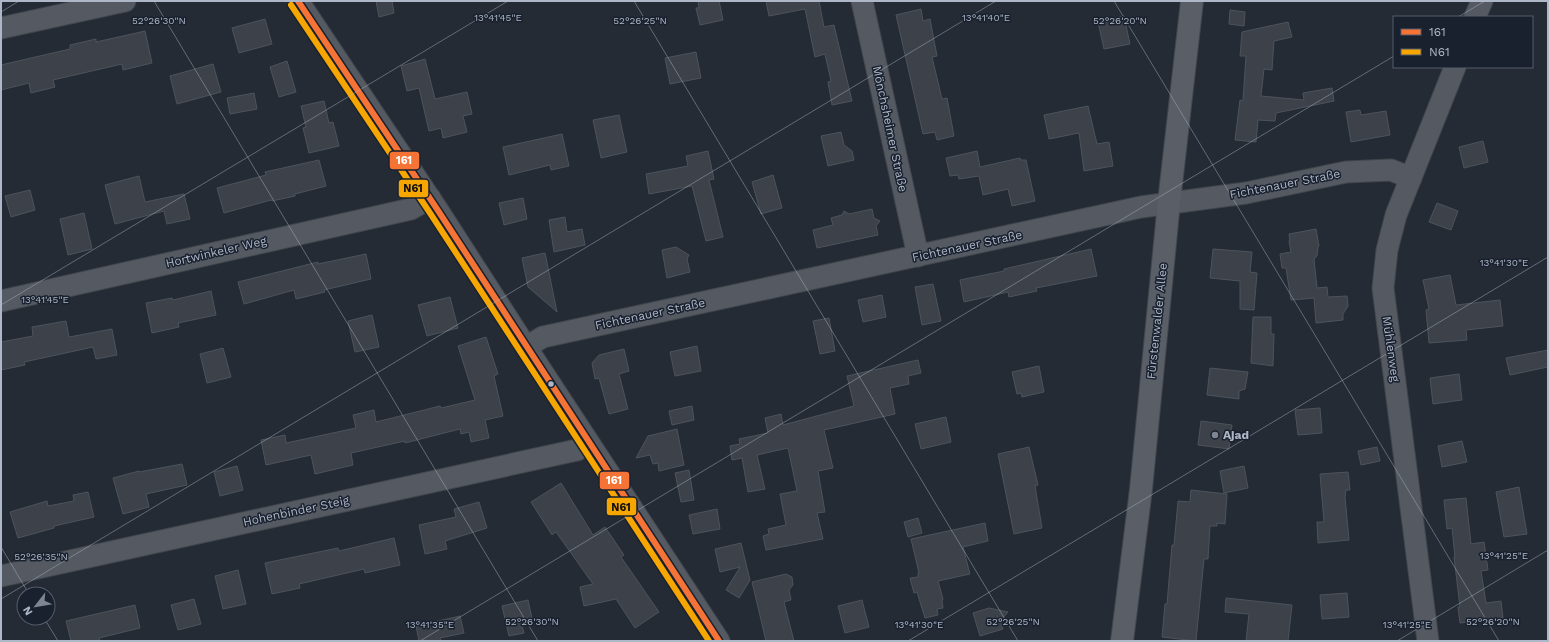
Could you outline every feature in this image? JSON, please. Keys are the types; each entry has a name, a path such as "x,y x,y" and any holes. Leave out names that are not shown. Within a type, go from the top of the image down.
{"main road":[{"name":"Fürstenwalder Allee","path":"1122,641 1141,489 1169,202 1192,1"}],"street":[{"path":"1,28 125,1"},
{"path":"298,1 430,198 719,641"},
{"name":"Mönchsheimer Straße","path":"862,1 918,256"},
{"path":"1475,16 1482,1"},
{"name":"Mühlenweg","path":"1428,641 1383,288 1387,250 1396,215 1455,68"},
{"name":"Fichtenauer Straße","path":"526,347 543,338 1141,207 1169,202 1246,193 1346,172 1391,170 1411,178"},
{"name":"Hortwinkeler Weg","path":"1,300 411,209 430,198"},
{"name":"Hohenbinder Steig","path":"1,576 577,450 589,443"}],"building":[{"path":"376,1 392,1 394,13 379,17"},
{"path":"698,1 719,1 723,20 700,25 696,8 699,8"},
{"path":"766,1 819,1 824,27 834,25 852,101 832,105 828,82 831,81 825,54 815,57 805,9 769,16"},
{"path":"921,9 923,21 930,19 937,56 932,57 942,99 947,98 954,136 937,140 935,132 923,134 896,15"},
{"path":"1230,10 1245,12 1244,26 1229,24"},
{"path":"1124,16 1130,44 1104,49 1098,22"},
{"path":"265,19 272,44 239,53 232,28"},
{"path":"1288,22 1292,37 1274,41 1272,70 1264,69 1261,96 1304,100 1303,93 1332,88 1334,101 1276,113 1275,121 1258,120 1256,142 1235,140 1240,100 1243,101 1246,56 1240,56 1242,32"},
{"path":"145,31 152,63 123,70 122,64 53,80 55,87 31,93 29,83 1,90 1,65 70,49 70,45 96,39 96,42"},
{"path":"696,52 701,78 670,84 665,58"},
{"path":"425,59 435,99 467,92 472,114 463,116 467,132 443,138 441,128 429,131 419,88 407,91 401,66"},
{"path":"287,61 296,92 279,97 270,67"},
{"path":"213,64 221,92 177,104 170,76"},
{"path":"254,93 257,109 230,114 227,98"},
{"path":"324,101 329,123 333,122 339,146 309,153 303,128 306,127 301,106"},
{"path":"1088,106 1097,144 1109,142 1113,166 1084,171 1079,133 1049,139 1044,115"},
{"path":"1360,110 1361,115 1386,111 1390,135 1351,142 1346,112"},
{"path":"619,115 627,152 601,158 593,120"},
{"path":"841,132 844,145 852,151 854,160 828,166 821,136"},
{"path":"562,134 569,166 551,170 550,165 509,175 503,147"},
{"path":"1483,141 1488,162 1464,168 1459,147"},
{"path":"708,151 714,179 709,180 723,237 706,241 692,186 649,194 646,174 688,166 686,156"},
{"path":"977,151 980,167 1020,158 1021,160 1026,160 1035,201 1012,206 1008,189 983,195 979,176 959,179 958,175 950,176 946,158"},
{"path":"319,160 326,186 295,194 295,196 271,200 224,213 217,188 266,175 265,172"},
{"path":"773,175 782,208 761,214 752,182"},
{"path":"139,176 145,202 184,194 190,219 167,224 164,211 115,224 105,185"},
{"path":"30,190 35,210 11,217 5,196"},
{"path":"523,198 527,219 504,225 499,203"},
{"path":"1437,203 1458,211 1451,230 1429,222"},
{"path":"872,209 874,218 880,221 876,226 878,235 817,248 813,230 833,225 831,218 842,215 844,211 849,214"},
{"path":"84,213 92,249 68,255 60,219"},
{"path":"565,217 567,232 582,229 585,245 554,252 549,220"},
{"path":"1316,229 1319,246 1317,256 1314,259 1317,288 1327,287 1328,297 1347,296 1348,306 1343,314 1343,320 1316,323 1314,298 1291,300 1286,268 1282,268 1280,254 1291,252 1289,234"},
{"path":"676,247 689,255 687,259 690,272 667,278 662,250"},
{"path":"1091,249 1097,276 1036,288 1037,291 1009,297 1008,292 964,302 960,280 1004,271 1004,269"},
{"path":"1213,249 1252,252 1250,272 1257,273 1254,310 1240,309 1240,281 1210,278"},
{"path":"545,253 557,312 528,287 522,258"},
{"path":"366,254 371,279 324,290 325,292 296,299 294,290 244,304 238,282 318,262 318,264"},
{"path":"1450,275 1456,305 1500,300 1503,326 1466,330 1467,340 1429,343 1426,310 1429,309 1423,280"},
{"path":"933,284 941,321 922,325 915,287"},
{"path":"211,291 216,315 178,323 179,327 152,333 146,303 172,298 173,300"},
{"path":"882,295 886,317 863,322 858,300"},
{"path":"450,297 458,328 427,336 418,305"},
{"path":"372,315 379,347 355,352 348,321"},
{"path":"1253,317 1271,317 1271,334 1274,334 1273,366 1251,363"},
{"path":"829,318 835,351 820,354 813,321"},
{"path":"66,321 69,337 112,329 117,355 96,359 93,347 24,362 25,365 1,370 1,342 33,336 32,327"},
{"path":"486,337 498,374 494,376 503,416 485,420 489,438 471,442 469,432 461,434 460,429 405,443 405,441 351,453 353,465 315,474 311,455 266,465 261,440 285,435 286,443 356,428 353,415 374,410 376,422 440,406 441,408 475,400 458,346"},
{"path":"697,346 701,371 675,376 670,352"},
{"path":"223,348 231,377 207,383 200,354"},
{"path":"624,349 629,371 619,374 628,409 609,414 599,378 595,379 592,363 599,355"},
{"path":"1548,350 1548,367 1510,375 1506,358"},
{"path":"918,360 921,373 908,376 909,384 890,388 895,414 824,430 833,468 818,471 825,512 817,513 823,539 766,550 763,536 769,534 768,529 786,525 780,494 797,491 788,448 757,455 765,489 748,492 742,458 732,460 730,446 740,444 739,439 768,433 765,418 781,414 783,425 854,406 847,376"},
{"path":"1039,366 1044,392 1022,397 1021,393 1017,394 1012,372"},
{"path":"1210,368 1248,372 1245,389 1239,391 1239,399 1207,395"},
{"path":"1459,374 1462,400 1433,404 1430,378"},
{"path":"692,406 694,420 672,425 669,411"},
{"path":"1320,408 1322,433 1298,435 1295,410"},
{"path":"946,417 951,442 921,449 915,424"},
{"name":"Ajad","path":"1201,421 1232,425 1229,449 1198,445"},
{"path":"677,429 684,465 659,471 658,463 653,464 650,455 636,458 648,436"},
{"path":"1462,441 1467,462 1442,467 1438,446"},
{"path":"1029,447 1038,485 1035,486 1042,528 1014,534 998,454"},
{"path":"1377,447 1380,461 1361,465 1358,451"},
{"path":"182,464 187,485 146,494 149,507 123,514 113,478 139,471"},
{"path":"237,466 243,490 220,496 214,472"},
{"path":"1244,466 1248,488 1224,493 1220,471"},
{"path":"689,470 694,500 681,502 675,473"},
{"path":"1348,472 1350,490 1346,490 1345,497 1349,540 1318,543 1317,522 1324,522 1320,474"},
{"path":"561,483 593,535 605,527 624,555 621,557 659,612 635,628 616,599 584,606 580,587 593,584 556,532 552,535 531,502"},
{"path":"1519,487 1527,534 1504,537 1496,492"},
{"path":"1191,490 1227,494 1225,524 1217,523 1217,526 1210,526 1208,559 1204,559 1196,641 1162,637 1178,501 1190,502"},
{"path":"88,492 94,517 54,526 54,528 18,538 10,512 47,501 48,506 74,501 73,495"},
{"path":"1466,498 1471,544 1484,542 1488,570 1481,571 1486,603 1501,601 1503,618 1460,623 1458,607 1460,607 1452,528 1447,529 1444,500"},
{"path":"479,502 487,528 445,541 447,549 425,554 419,525 456,517 454,509"},
{"path":"717,509 720,529 693,534 689,515"},
{"path":"918,518 922,533 908,537 904,522"},
{"path":"985,523 988,541 963,547 970,574 938,581 943,599 943,608 937,609 938,615 925,618 917,592 914,593 910,578 918,577 919,573 911,539"},
{"path":"394,538 400,565 365,573 364,569 299,584 300,588 272,594 265,563 338,548 339,551"},
{"path":"741,543 750,580 739,598 726,590 740,567 720,572 715,549"},
{"path":"238,570 246,604 223,609 215,576"},
{"path":"786,574 792,577 793,585 789,590 791,600 784,602 794,641 766,641 752,582"},
{"path":"1347,593 1349,617 1322,619 1320,595"},
{"path":"1226,598 1292,605 1288,641 1246,641 1249,614 1225,612"},
{"path":"194,599 201,624 178,630 171,605"},
{"path":"528,600 533,623 522,626 524,633 509,636 502,606"},
{"path":"862,600 869,627 845,633 838,606"},
{"path":"135,605 140,628 99,638 100,641 71,641 66,621"},
{"path":"989,608 1008,612 1000,621 1003,629 980,636 973,613"},
{"path":"460,616 464,633 440,638 441,641 419,641 416,626"}],"transit line":[{"name":"161","path":"298,1 437,209 719,641"},
{"name":"N61","path":"291,5 430,213 709,641"}],"place":[{"name":"Ajad","path":"1215,435"}]}
